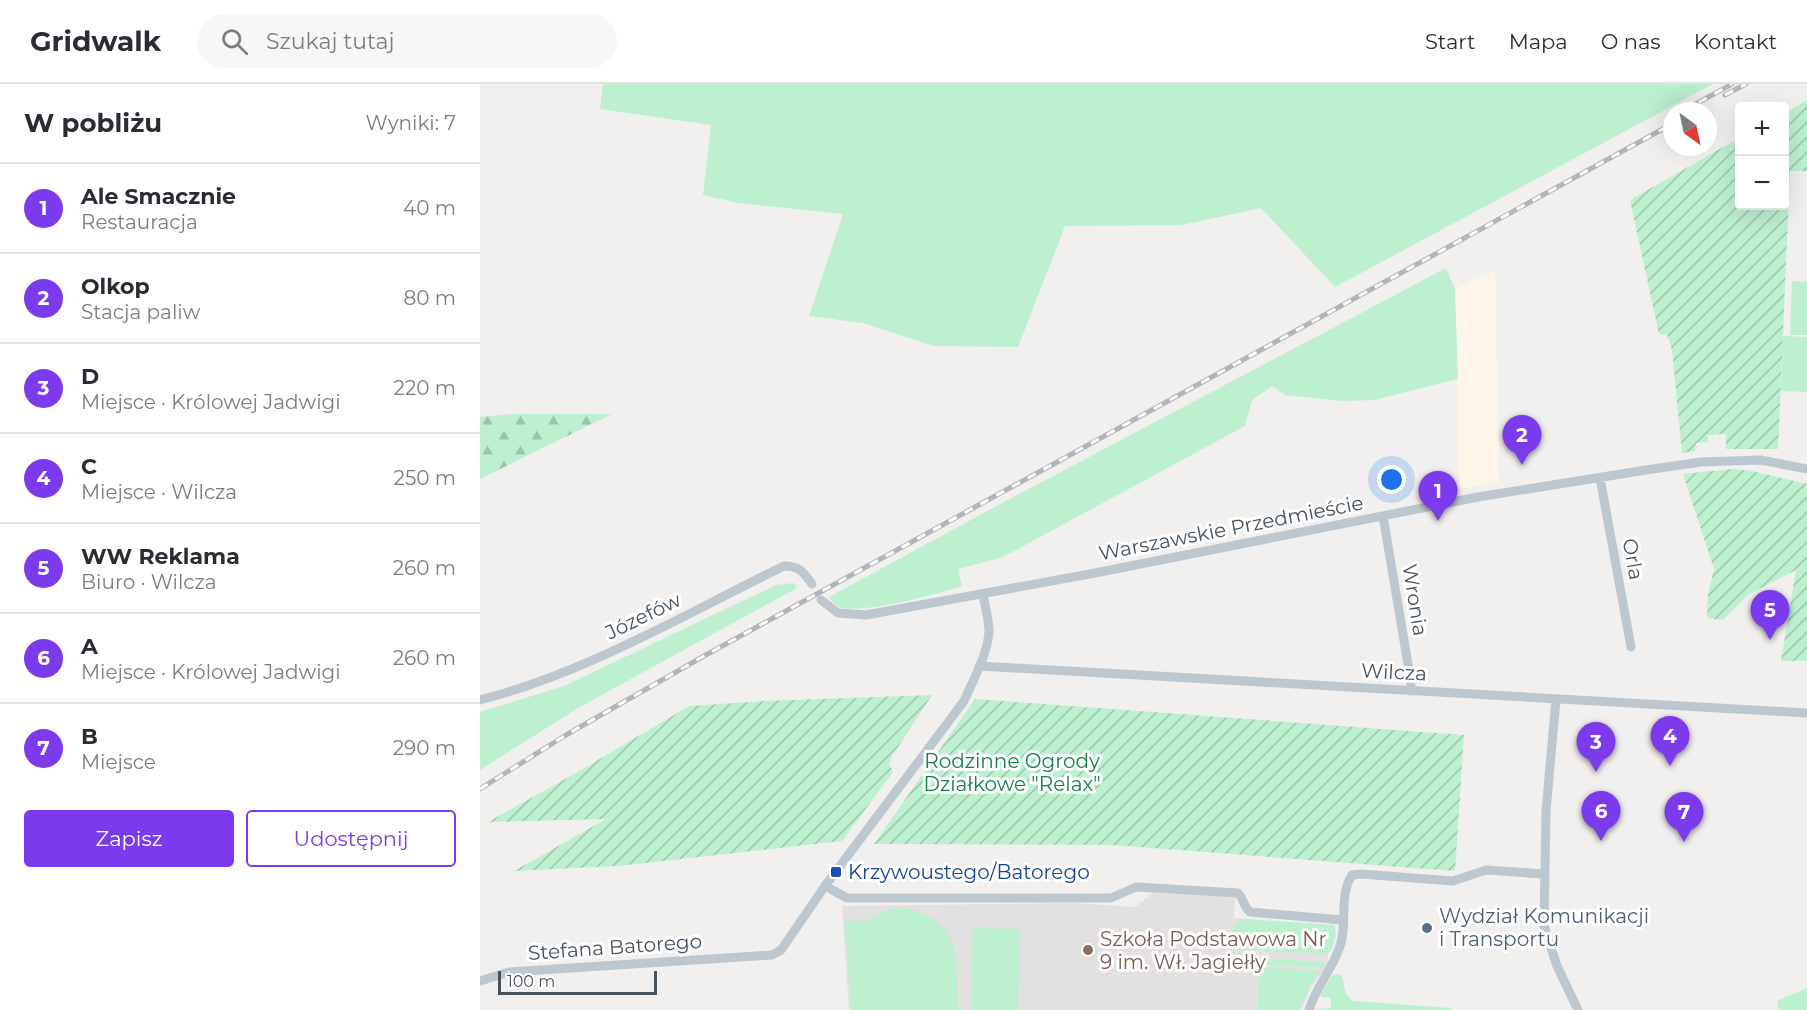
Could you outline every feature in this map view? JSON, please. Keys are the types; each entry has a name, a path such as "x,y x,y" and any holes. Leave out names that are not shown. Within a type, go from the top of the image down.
{"street":[{"name":"Warszawskie Przedmieście","path":"983,594 1478,497 1701,462 1761,459 1807,469"},
{"name":"Orla","path":"1600,478 1631,647"},
{"name":"Wronia","path":"1383,516 1411,682 1410,691"},
{"name":"Józefów","path":"480,700 570,671 784,566 795,566 812,584"},
{"path":"821,600 838,613 866,615 983,594"},
{"name":"Stefana Batorego","path":"480,981 508,972 772,955 781,950 825,886 964,701 979,666 988,635 989,625 983,594"},
{"name":"Wilcza","path":"979,666 1807,713"},
{"path":"1556,699 1546,811 1544,926 1557,966 1578,1010"},
{"path":"1309,1010 1314,994 1333,965 1341,943 1347,884 1352,875 1453,881 1486,870 1544,874"},
{"path":"825,886 847,898 898,899 1110,898 1137,887 1238,893 1242,897 1244,907 1250,912 1343,920"}],"shaded area":[{"path":"1495,270 1499,482 1459,489 1455,289"},
{"name":"Szkoła Podstawowa Nr 9 im. Wł. Jagiełły","path":"1153,893 1235,897 1234,918 1335,925 1336,936 1328,954 1327,966 1311,987 1301,1010 849,1010 842,906 1074,903 1135,907"}],"green space":[{"path":"603,84 1713,84 1679,102 1663,102 1663,111 1335,287 1261,208 1182,225 1065,226 1018,347 934,346 863,323 809,316 843,214 739,203 703,195 711,125 600,109"},
{"path":"1807,100 1807,171 1790,171 1789,194 1789,156 1789,111"},
{"path":"1735,140 1735,210 1788,210 1778,449 1726,449 1726,434 1708,435 1708,442 1696,443 1695,451 1682,453 1672,350 1667,335 1659,334 1630,200 1707,156 1717,156 1717,151"},
{"path":"1446,268 1455,289 1458,379 1375,400 1342,401 1285,395 1272,386 1252,400 1245,426 1003,557 958,569 962,586 936,594 864,608 839,607 829,597 1004,502"},
{"path":"1792,281 1807,282 1807,335 1790,335"},
{"path":"1783,336 1807,337 1807,392 1781,391"},
{"path":"512,414 612,414 480,479 480,417"},
{"path":"1732,469 1752,471 1807,484 1807,661 1781,661 1796,570 1749,594 1723,620 1707,618 1708,594 1714,569 1683,474"},
{"path":"794,583 797,588 578,708 480,770 480,712 564,686 776,585"},
{"path":"932,695 892,756 889,764 893,772 842,841 618,866 514,871 606,819 488,822 689,706"},
{"name":"Rodzinne Ogrody Działkowe \"Relax\"","path":"975,699 1464,735 1455,871 1113,845 874,844"},
{"path":"904,907 937,922 947,932 956,959 959,1010 851,1010 845,920 867,921 884,911"},
{"path":"1242,919 1334,925 1335,936 1332,949 1324,954 1232,949 1233,925"},
{"path":"973,928 1020,929 1018,1010 971,1010"},
{"path":"1231,956 1324,962 1324,968 1231,962"},
{"path":"1264,967 1321,971 1310,986 1299,1010 1258,1010 1259,972"},
{"path":"1337,974 1342,976 1346,994 1353,1001 1451,1008 1452,1010 1313,1010 1331,1008 1331,998 1320,995 1332,976"},
{"path":"1807,988 1807,1010 1779,1010 1777,1001"}],"railway":[{"path":"1699,102 1732,84"},
{"path":"1725,95 1746,84"},
{"path":"480,789 566,735 704,656 1663,129"}],"place":[{"name":"Olkop","path":"1522,465"},
{"name":"Ale Smacznie","path":"1438,521"},
{"name":"WW Reklama","path":"1770,640"},
{"name":"C","path":"1670,766"},
{"name":"D","path":"1596,772"},
{"name":"A","path":"1601,841"},
{"name":"B","path":"1684,842"},
{"name":"Krzywoustego/Batorego","path":"836,872"},
{"name":"Wydział Komunikacji i Transportu","path":"1427,928"},
{"name":"Szkoła Podstawowa Nr 9 im. Wł. Jagiełły","path":"1088,950"}]}
